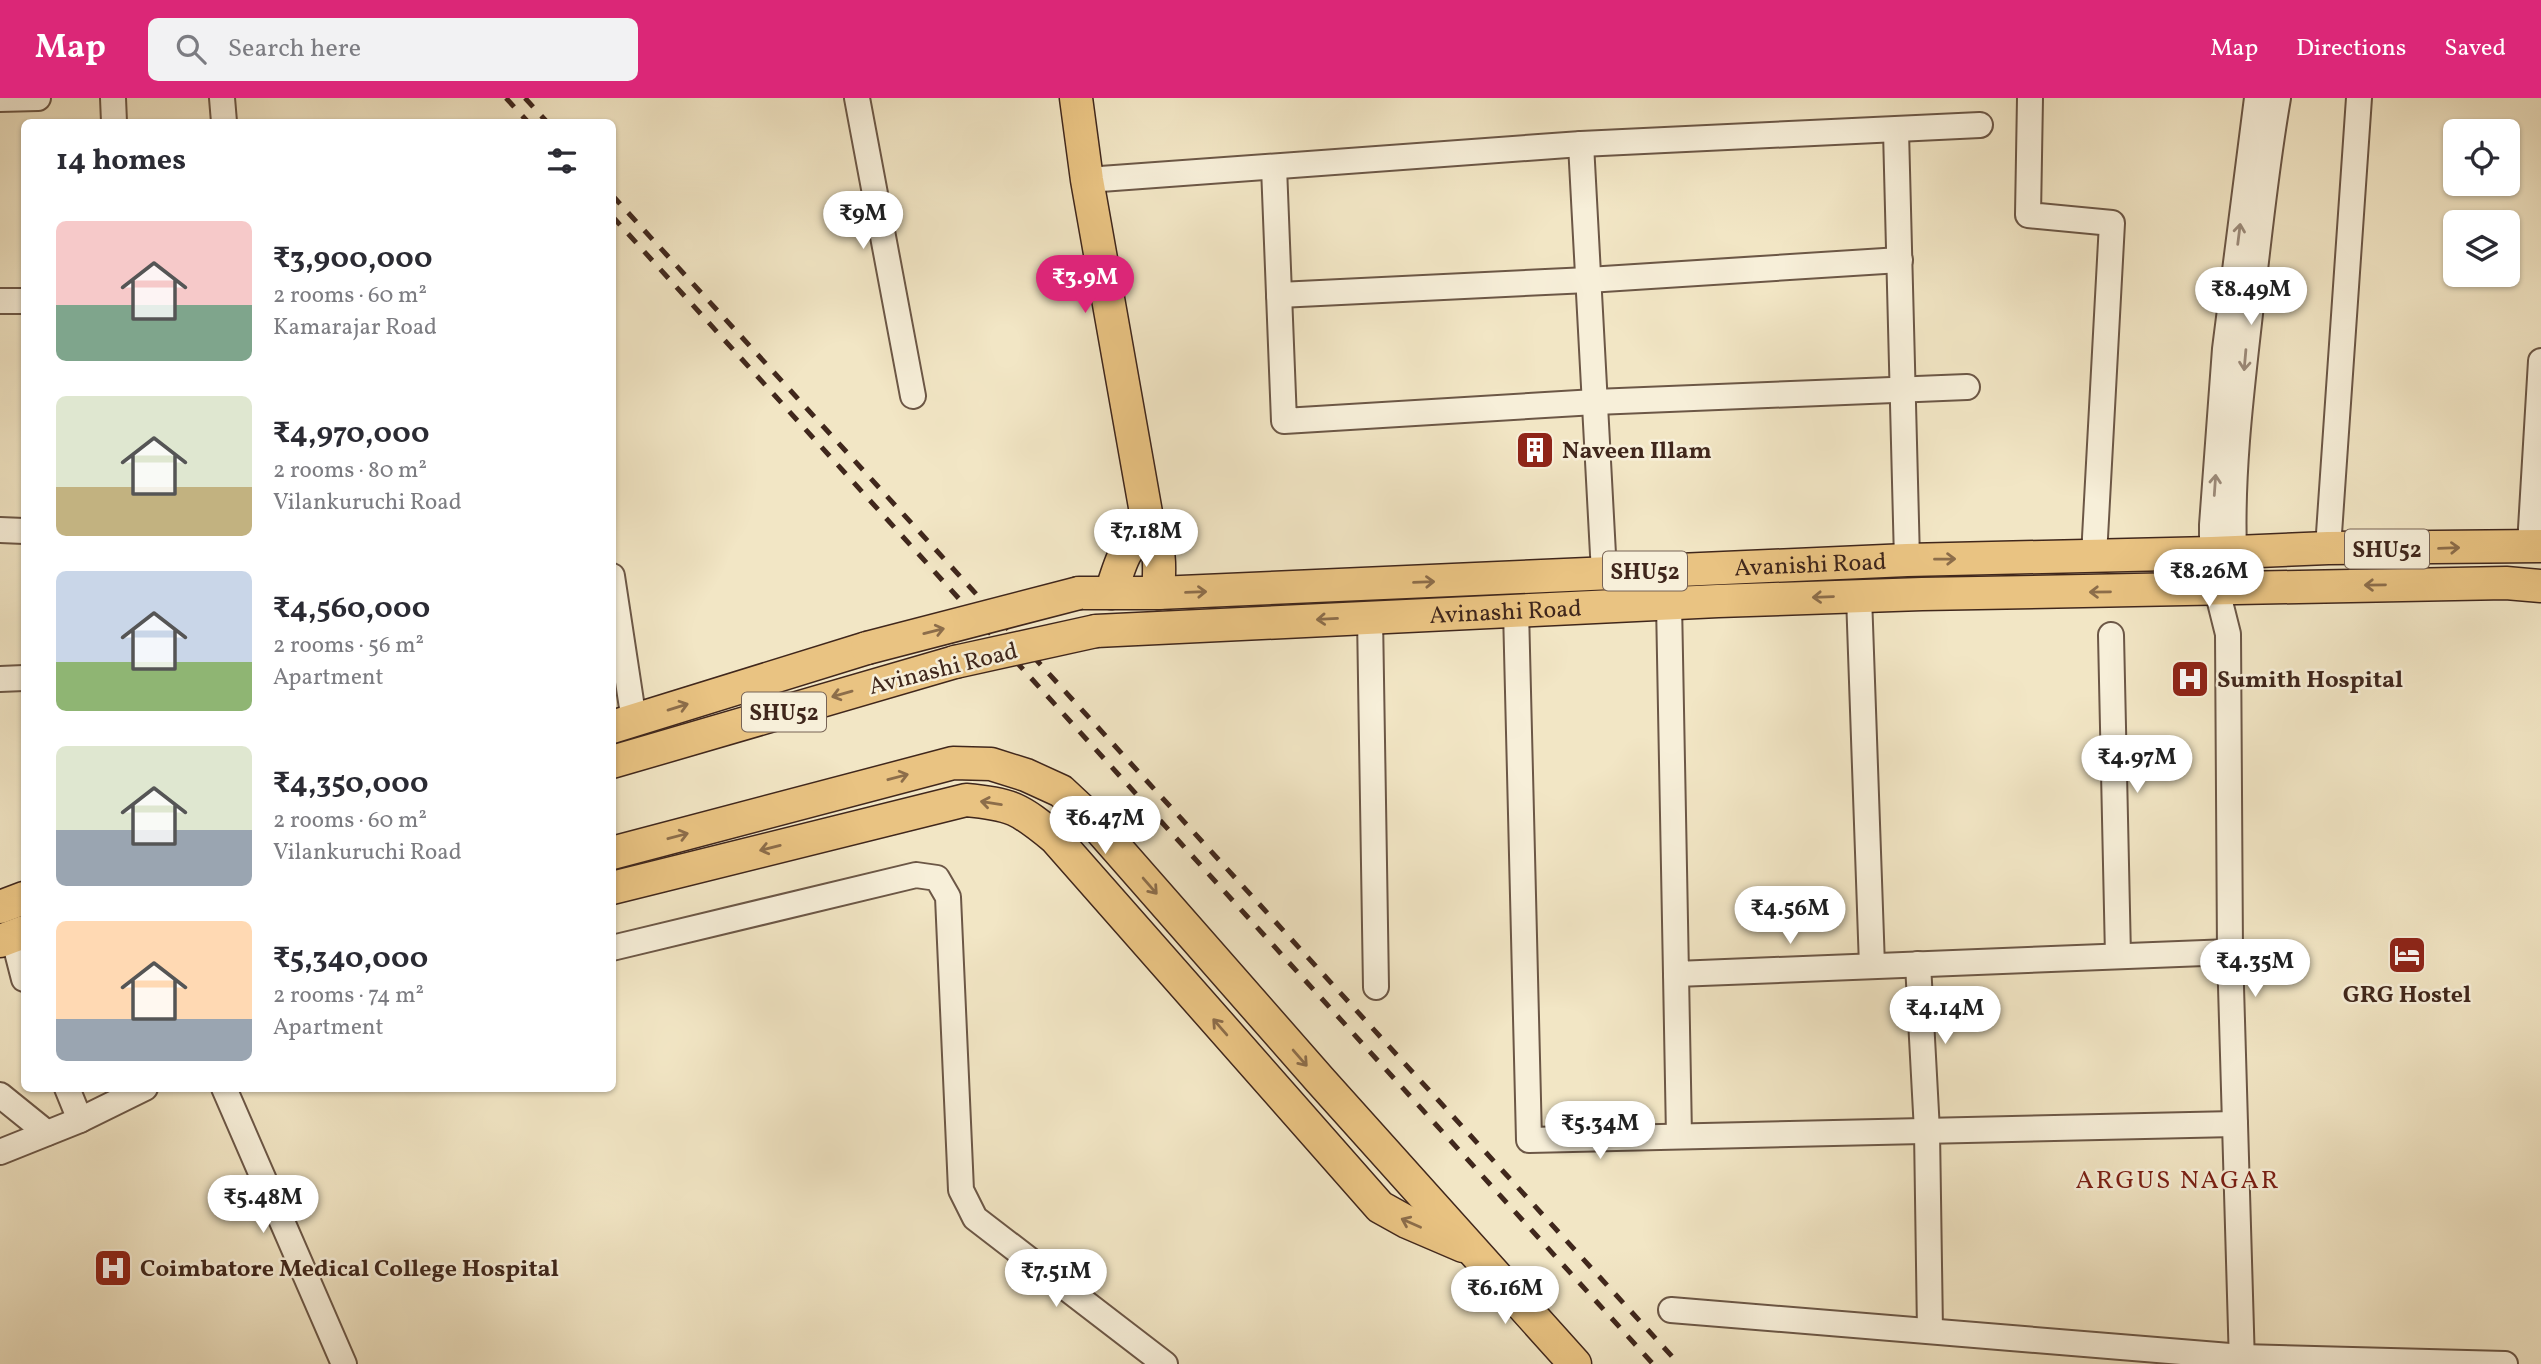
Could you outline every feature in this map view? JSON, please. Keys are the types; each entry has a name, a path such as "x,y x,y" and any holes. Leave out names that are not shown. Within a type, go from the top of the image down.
{"main road":[{"path":"1076,98 1087,180 1148,524 1157,541 1160,560 1158,593"},
{"path":"1111,593 1123,555 1133,538 1148,524"},
{"name":"Avanishi Road","path":"1079,593 1158,593 1907,560 2329,548 2536,546"},
{"path":"1717,568 1718,601"},
{"path":"1530,609 1541,577"},
{"name":"Avinashi Road","path":"616,761 955,662 1096,631 1859,596 2506,583 2541,586"},
{"name":"Avinashi Road","path":"623,724 867,648 1079,593"},
{"path":"616,852 953,763 991,764 1026,775 1061,791 1091,819 1575,1364"},
{"path":"616,887 966,800 997,803 1024,813 1055,838 1380,1207 1474,1252"},
{"path":"0,907 21,899"}],"street":[{"path":"0,99 38,98"},
{"path":"113,98 114,119"},
{"path":"222,98 224,119"},
{"path":"857,98 914,396"},
{"path":"2030,98 2028,215 2112,223 2094,556"},
{"path":"2223,552 2212,525 2225,349 2257,98"},
{"path":"2223,552 2232,512 2246,352 2270,142 2278,98"},
{"path":"2329,548 2359,98"},
{"path":"1087,180 1581,144 1980,125"},
{"path":"1896,131 1907,560"},
{"path":"1581,144 1604,573"},
{"path":"1275,166 1284,421 1595,402 1967,387"},
{"path":"1279,295 1588,280 1900,260"},
{"path":"0,301 21,301"},
{"path":"2536,546 2541,361"},
{"path":"0,530 21,531"},
{"path":"2226,590 2230,952 2242,1360"},
{"path":"1859,596 1872,966"},
{"path":"1669,603 1679,1136"},
{"path":"1530,609 1530,1140 2235,1124"},
{"path":"1370,617 1376,987"},
{"path":"616,630 623,724"},
{"path":"2111,635 2118,956"},
{"path":"0,679 21,678"},
{"path":"616,947 916,875 937,878 948,897 961,1191 975,1218 1165,1364"},
{"path":"13,936 21,967"},
{"path":"1676,974 2230,952"},
{"path":"1919,964 1927,1131 1930,1331"},
{"path":"69,1092 80,1120"},
{"path":"0,1152 80,1120 137,1092"},
{"path":"226,1092 344,1364"},
{"path":"0,1095 47,1133"},
{"path":"1671,1310 2242,1360 2505,1364"}],"railway":[{"path":"506,98 525,119"},
{"path":"525,98 544,119"},
{"path":"616,199 1679,1364"},
{"path":"616,220 1653,1364"}],"place":[{"name":"Naveen Illam","path":"1535,450"},
{"name":"Sumith Hospital","path":"2190,679"},
{"name":"GRG Hostel","path":"2407,955"},
{"name":"Coimbatore Medical College Hospital","path":"113,1268"}],"district":[{"name":"ARGUS NAGAR","path":"2178,1179"}]}
